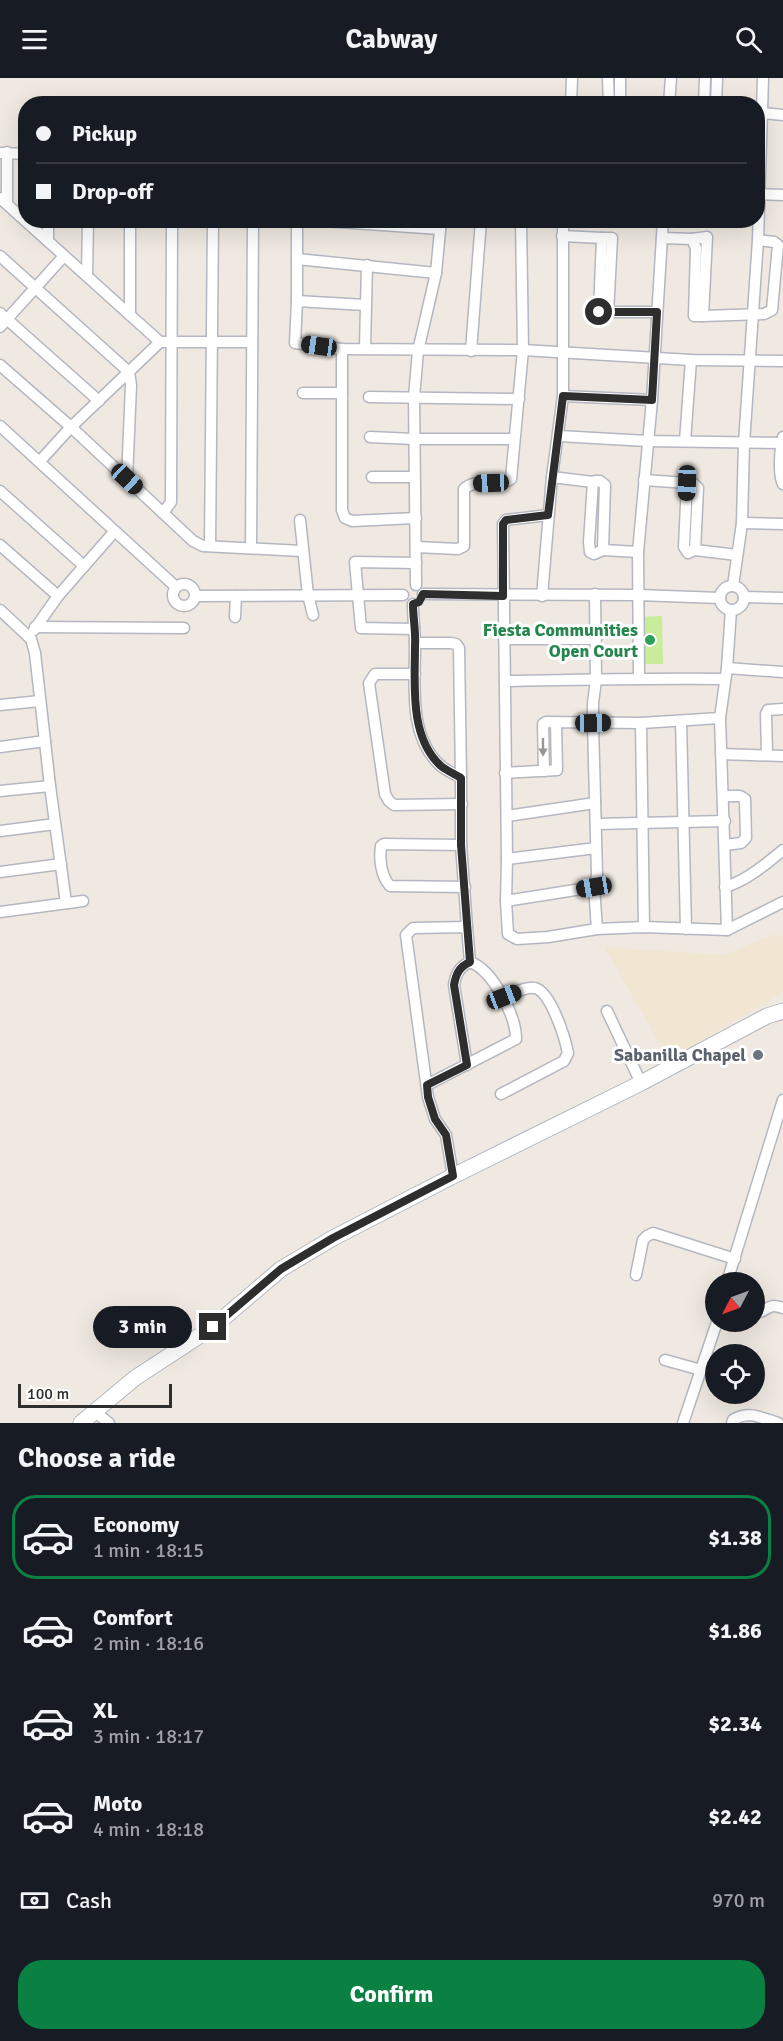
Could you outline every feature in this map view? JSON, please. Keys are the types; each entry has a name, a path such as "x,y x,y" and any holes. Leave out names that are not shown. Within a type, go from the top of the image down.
{"street":[{"path":"571,96 572,78"},
{"path":"608,78 609,96"},
{"path":"620,78 620,96"},
{"path":"669,96 670,78"},
{"path":"704,96 705,78"},
{"path":"716,96 717,78"},
{"path":"762,96 763,78"},
{"path":"765,113 783,115"},
{"path":"18,153 3,152 4,201 18,214"},
{"path":"765,194 783,195"},
{"path":"34,228 160,342 251,342"},
{"path":"48,228 48,241"},
{"path":"87,276 88,228"},
{"path":"130,228 130,315"},
{"path":"163,513 171,502 172,228"},
{"path":"210,546 213,228"},
{"path":"252,548 253,228"},
{"path":"297,228 295,343 342,349 523,350 691,360 783,361"},
{"path":"416,585 414,397 418,351 436,273 441,228"},
{"path":"471,351 480,228"},
{"path":"417,547 458,549 464,546 464,489 473,484 506,483 511,479 523,350 521,228"},
{"path":"542,596 548,515 563,396 562,228"},
{"path":"639,677 638,552 652,400 663,228"},
{"path":"733,586 742,523 744,442 758,228"},
{"path":"562,236 612,238 598,312 657,312"},
{"path":"662,238 693,239 696,248 694,316 764,314 772,310 778,245 774,242 758,240"},
{"path":"0,256 129,372 131,385 127,479"},
{"path":"64,256 2,319 99,401"},
{"path":"297,259 436,273"},
{"path":"364,348 367,266"},
{"path":"297,301 365,305"},
{"path":"40,461 71,427 160,342"},
{"path":"342,349 342,510 345,518 352,521 416,518"},
{"path":"685,441 691,360"},
{"path":"0,365 71,427 193,541 203,546 303,551"},
{"path":"303,393 342,393"},
{"path":"563,396 652,400"},
{"path":"369,397 519,399"},
{"path":"0,426 176,587"},
{"path":"559,436 647,441 782,441 780,480 783,483"},
{"path":"370,437 514,439"},
{"path":"372,477 414,477"},
{"path":"552,477 593,482 589,550 594,554 603,550 638,552"},
{"path":"644,480 694,484 698,489 695,550 737,555"},
{"path":"0,490 84,567"},
{"path":"548,515 506,520 503,524 508,934 516,939 548,937 597,929 644,927 727,930 783,902"},
{"path":"300,520 308,595 313,615"},
{"path":"742,523 783,524"},
{"path":"31,639 35,627 57,596 114,532"},
{"path":"0,545 57,596"},
{"path":"414,629 361,633 356,562 416,563"},
{"path":"183,584 190,585 195,596 183,617 172,597 176,587 183,584"},
{"path":"403,595 408,586 416,585 423,594"},
{"path":"733,586 740,589 744,597 741,606 731,610 721,604 722,590 733,586"},
{"path":"423,594 503,596 595,594 720,598"},
{"path":"403,595 407,602 413,604 419,602 423,594"},
{"path":"595,594 596,680 593,723 597,875 594,887 597,929"},
{"path":"195,596 403,595"},
{"path":"235,617 236,596"},
{"path":"744,597 783,598"},
{"path":"413,604 416,643 415,710 424,740 431,753 441,766 461,778"},
{"path":"0,610 31,639 35,654 66,903"},
{"path":"727,930 720,718 727,668 731,610"},
{"path":"35,627 183,617"},
{"path":"504,639 596,639"},
{"path":"416,643 451,643 456,644 459,648 461,845 470,962"},
{"path":"727,668 783,672"},
{"path":"414,674 375,674 369,683 385,794 394,805 462,804"},
{"path":"505,681 639,677 724,679"},
{"path":"0,705 40,701"},
{"path":"767,755 766,714 772,708 783,709"},
{"path":"543,771 543,724 640,723 720,718"},
{"path":"681,721 686,929"},
{"path":"505,773 557,770 556,723"},
{"path":"640,723 644,927"},
{"path":"0,747 45,741"},
{"path":"721,754 783,756"},
{"path":"0,791 50,786"},
{"path":"723,796 740,796 745,799 746,838 741,843 725,844"},
{"path":"507,816 595,803"},
{"path":"596,824 725,820"},
{"path":"0,831 55,824"},
{"path":"461,845 384,844 381,846 380,855 384,878 390,886 465,887"},
{"path":"507,859 596,848"},
{"path":"724,887 741,880 770,862 783,850"},
{"path":"0,872 61,864"},
{"path":"506,901 594,887"},
{"path":"0,912 83,902"},
{"path":"453,1176 446,1135 435,1119 428,1097 406,935 413,928 466,927"},
{"path":"427,1085 467,1065 516,1040 504,997 484,970 470,962 462,966 456,975 454,985 467,1065"},
{"path":"501,1094 564,1061 568,1053 548,998 540,990 533,987 527,988 504,997"},
{"path":"607,1011 641,1083"},
{"path":"81,1423 135,1378 213,1327 281,1269 333,1238 641,1083 767,1016 783,1011"},
{"path":"730,1272 783,1100"},
{"path":"636,1275 643,1240 653,1233 735,1259"},
{"path":"765,1309 774,1305 783,1308"},
{"path":"683,1423 714,1332"},
{"path":"665,1360 701,1370"},
{"path":"95,1412 109,1423"},
{"path":"732,1423 741,1415 750,1414 778,1423"}],"shaded area":[{"path":"775,934 783,938 783,992 669,1060 604,947 725,955"}],"green space":[{"name":"Fiesta Communities Open Court","path":"662,616 663,664 638,664 636,617"}],"place":[{"name":"Fiesta Communities Open Court","path":"650,640"},
{"name":"Sabanilla Chapel","path":"758,1055"}],"route":[{"path":"213,1327 281,1269 333,1238 453,1176 446,1135 435,1119 427,1085 467,1065 454,985 456,975 462,966 470,962 461,845 461,778 441,766 431,753 424,740 415,710 416,643 413,604 421,600 423,594 503,596 503,524 506,520 548,515 563,396 652,400 657,312 599,312"}]}
